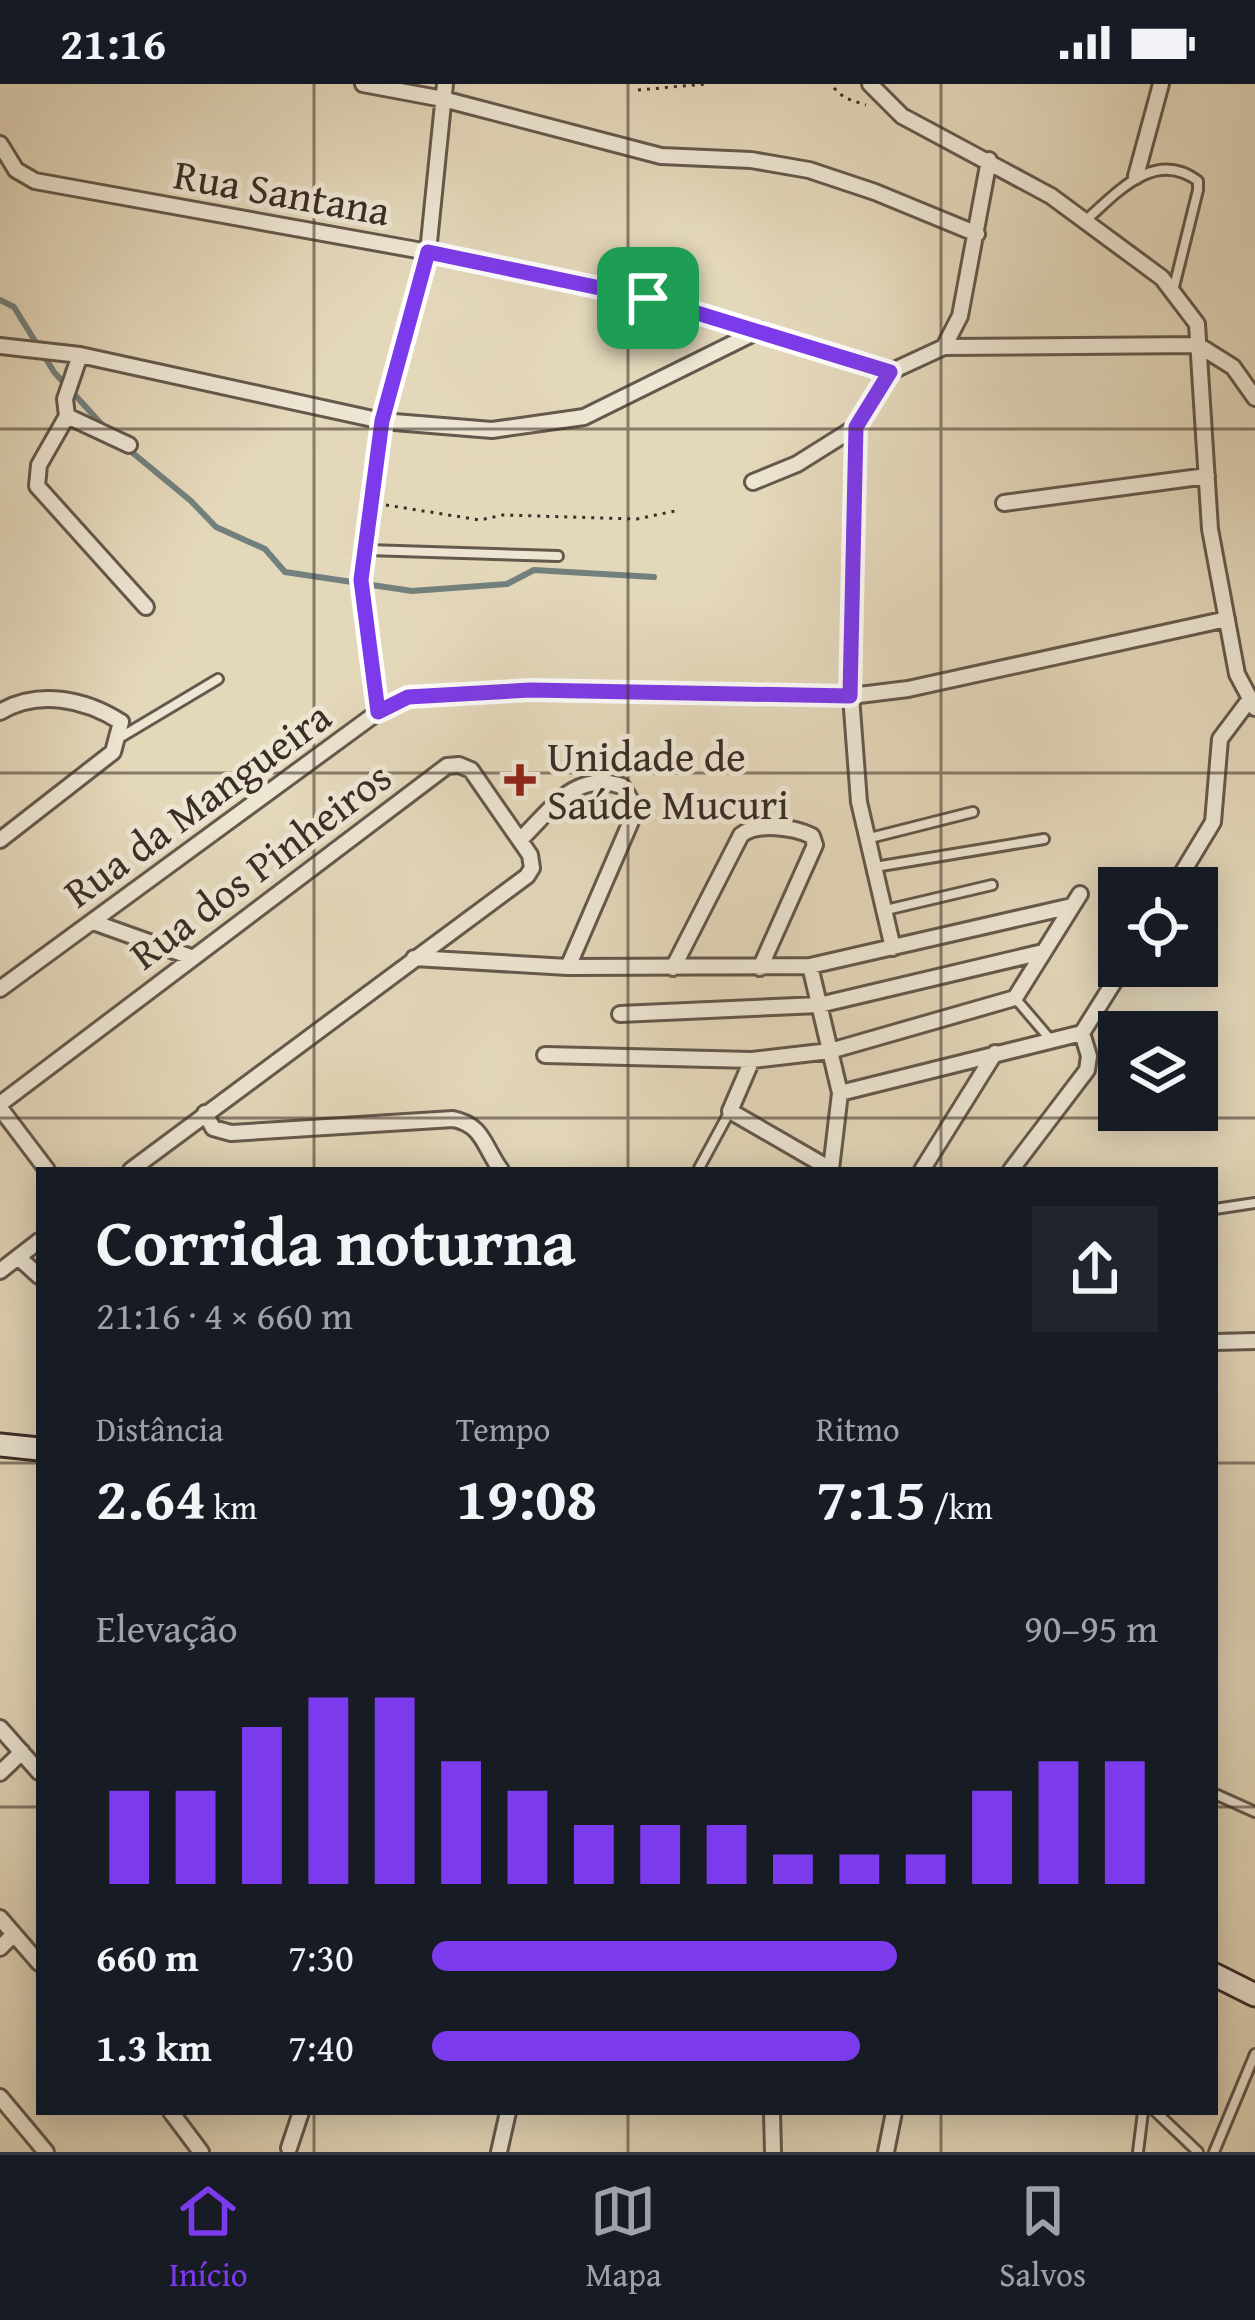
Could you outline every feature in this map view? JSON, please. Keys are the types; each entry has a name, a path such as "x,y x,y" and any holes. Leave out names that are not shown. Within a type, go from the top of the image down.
{"street":[{"path":"363,84 444,92 661,156 751,160 809,170 977,234"},
{"path":"870,84 902,116 989,160 1085,221 1162,278 1197,324 1210,530 1238,674 1252,703 1220,739 1213,822 1186,867"},
{"path":"1136,176 1161,84"},
{"path":"378,712 361,580 382,421 428,252 444,92"},
{"name":"Rua Santana","path":"0,144 16,170 34,181 428,252 648,298 890,372"},
{"path":"944,347 960,316 989,160"},
{"path":"0,346 80,355 382,421 492,430 584,417 760,330"},
{"path":"753,482 796,464 856,427 890,372 944,347 1198,345 1233,367 1255,398"},
{"path":"80,355 65,399 67,416 39,465 37,486 146,607"},
{"path":"67,416 129,445"},
{"path":"856,427 850,696 859,802 893,948"},
{"path":"1004,503 1207,476"},
{"name":"Rua da Mangueira","path":"0,989 378,712 408,697 530,690 850,696 908,689 1227,619"},
{"path":"0,712 22,699 61,700 94,705 121,722 113,752 0,840"},
{"name":"Rua dos Pinheiros","path":"0,1106 447,766 459,765 471,770 520,839 532,868 414,958"},
{"path":"520,839 576,787 590,781 622,786 633,804 632,819 568,967"},
{"path":"673,968 741,835 748,828 804,832 814,844 760,968"},
{"path":"135,1167 414,958 568,967 810,966 1076,900 1015,998 830,1051 752,1060 545,1055"},
{"path":"93,922 191,957"},
{"path":"620,1014 819,1005 1043,952"},
{"path":"810,966 840,1093 831,1167"},
{"path":"840,1093 1082,1033 1111,987"},
{"path":"1013,1167 1087,1070 1089,1056 1082,1033"},
{"path":"924,1167 995,1053"},
{"path":"752,1060 730,1111 826,1167"},
{"path":"0,1106 45,1167"},
{"path":"205,1113 213,1128 231,1133 453,1119 481,1133 499,1167"},
{"path":"0,1271 36,1243"},
{"path":"18,1257 36,1273"},
{"path":"1218,1342 1255,1341"},
{"path":"0,1444 36,1449"},
{"path":"0,1728 36,1768"},
{"path":"0,1773 22,1752"},
{"path":"0,1918 36,1960"},
{"path":"0,1948 14,1934"},
{"path":"1218,1976 1255,1995"},
{"path":"0,2097 46,2152"},
{"path":"289,2148 300,2115"},
{"path":"499,2152 507,2115"},
{"path":"772,2115 773,2152"},
{"path":"886,2152 893,2115"},
{"path":"184,2119 201,2152"}],"lane":[{"path":"1085,221 1136,176 1153,170 1191,176 1198,182 1172,292"},
{"path":"365,550 558,556"},
{"path":"116,740 218,679"},
{"path":"868,839 973,812"},
{"path":"874,867 1044,839"},
{"path":"884,911 992,885"},
{"path":"1015,998 1051,1040"},
{"path":"700,1167 730,1111"},
{"path":"1218,1209 1255,1203"},
{"path":"1218,1795 1255,1812"},
{"path":"1214,2152 1255,2054"},
{"path":"1138,2152 1143,2115"},
{"path":"1159,2115 1198,2152"}],"path":[{"path":"638,90 706,84"},
{"path":"371,503 480,520 503,515 637,519 675,511"}],"waterway":[{"path":"0,300 14,307 54,372 105,428"},
{"path":"128,449 216,527 265,549 285,572 412,591 507,584 534,570 654,577"}],"place":[{"name":"Unidade de Saúde Mucuri","path":"520,780"}],"route":[{"path":"428,252 648,298 890,372 856,427 850,696 530,690 408,697 378,712 361,580 382,421 428,252"}]}
